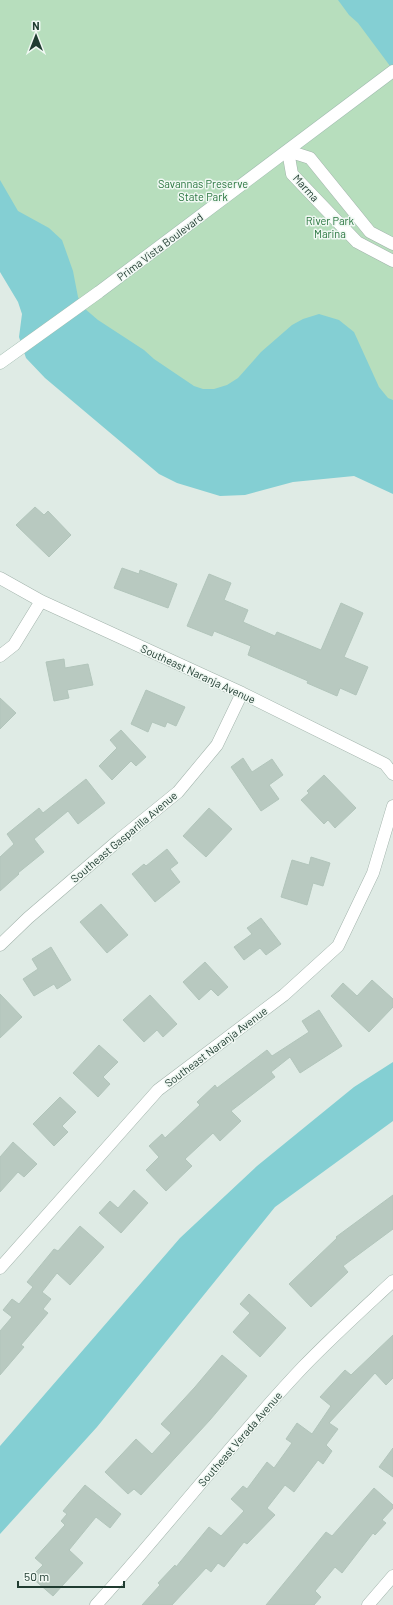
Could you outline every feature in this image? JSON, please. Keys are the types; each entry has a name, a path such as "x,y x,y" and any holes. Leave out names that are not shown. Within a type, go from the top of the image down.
{"street":[{"name":"Prima Vista Boulevard","path":"1,363 100,292 393,71"},
{"name":"Marma","path":"393,244 370,232 310,158 288,151 292,174 328,212 357,242 393,261"},
{"path":"328,212 343,198"},
{"name":"Southeast Naranja Avenue","path":"0,578 40,600 242,693 385,764 393,774"},
{"path":"0,656 14,645 40,600"},
{"name":"Southeast Gasparilla Avenue","path":"0,945 28,918 114,844 178,792 217,745 242,693"},
{"name":"Southeast Naranja Avenue","path":"0,1268 158,1090 284,995 338,946 373,873 393,806"},
{"name":"Southeast Verada Avenue","path":"96,1605 138,1559 254,1422 304,1366 393,1281"},
{"path":"368,1605 393,1576"}],"green space":[{"name":"Savannas Preserve State Park","path":"0,0 393,0 393,452 83,368 0,213"}],"water":[{"path":"338,0 393,0 393,70 358,23 349,15"},
{"path":"0,180 18,211 49,228 62,240 73,271 78,297 84,308 98,320 144,350 154,359 194,386 203,389 214,389 227,385 238,378 261,352 292,325 303,319 319,314 339,320 354,332 379,387 388,398 393,400 393,494 354,476 293,482 245,495 220,496 177,483 159,474 45,378 26,358 19,337 22,314 18,302 0,272"},
{"path":"393,1062 393,1121 275,1207 97,1427 0,1534 0,1446 180,1238 257,1166 354,1087"}],"building":[{"path":"35,507 44,515 48,511 71,535 49,557 16,525"},
{"path":"122,568 139,574 140,570 177,584 168,608 114,588"},
{"path":"209,574 231,583 224,600 248,610 243,622 275,636 277,632 321,650 341,603 363,613 344,657 368,667 356,695 340,688 337,696 307,683 308,681 248,655 251,646 214,631 212,636 187,626"},
{"path":"64,659 65,668 88,664 93,685 67,690 69,698 54,701 46,662"},
{"path":"146,690 185,707 176,726 167,722 165,727 152,722 148,732 131,724"},
{"path":"0,698 16,713 0,729"},
{"path":"121,730 146,757 136,766 131,761 112,780 99,766 117,748 110,740"},
{"path":"243,758 252,772 272,759 283,775 269,785 279,799 261,811 231,767"},
{"path":"324,775 356,808 335,828 328,820 324,824 301,800 309,793 307,791"},
{"path":"86,779 105,803 78,824 68,811 34,839 44,852 18,873 19,874 0,891 0,857 14,844 7,834 39,808 43,813"},
{"path":"209,808 232,829 206,857 183,836"},
{"path":"167,849 178,863 170,869 180,882 155,902 132,874 144,864 146,866"},
{"path":"311,857 330,863 323,886 313,883 307,905 281,897 292,860 309,865"},
{"path":"101,904 128,935 107,953 80,922"},
{"path":"261,918 281,944 266,955 260,948 244,960 234,947 252,934 247,928"},
{"path":"51,947 71,980 57,989 54,984 34,996 23,979 38,969 32,959"},
{"path":"205,962 228,987 218,996 211,989 199,1000 183,982"},
{"path":"372,980 393,999 393,1007 369,1032 331,996 343,983 357,996"},
{"path":"0,994 22,1017 0,1038"},
{"path":"150,995 177,1024 163,1037 157,1030 144,1042 123,1020"},
{"path":"319,1010 342,1046 300,1073 290,1057 271,1072 275,1077 231,1111 241,1121 220,1141 213,1133 185,1159 192,1166 166,1191 146,1170 159,1157 149,1146 162,1134 165,1138 200,1105 197,1102 215,1085 217,1088 267,1050 272,1056 309,1032 302,1021"},
{"path":"99,1045 118,1062 103,1077 110,1084 98,1097 73,1073"},
{"path":"60,1097 76,1112 62,1126 68,1132 54,1146 33,1124"},
{"path":"13,1142 37,1164 24,1177 18,1172 0,1192 0,1157"},
{"path":"134,1190 148,1203 121,1233 99,1213 110,1201 118,1208"},
{"path":"393,1195 393,1229 343,1266 348,1272 311,1307 289,1284 337,1238 336,1237"},
{"path":"80,1226 104,1247 70,1285 57,1273 42,1292 51,1299 43,1309 48,1313 21,1345 24,1347 0,1375 0,1331 12,1317 3,1310 12,1299 19,1304 33,1287 27,1282 54,1249 58,1251"},
{"path":"249,1294 286,1328 260,1357 233,1332 250,1313 240,1304"},
{"path":"393,1335 393,1378 386,1385 375,1373 329,1423 338,1429 326,1445 332,1451 323,1464 318,1460 294,1492 285,1485 267,1508 275,1515 247,1544 244,1542 224,1567 218,1563 211,1572 206,1568 172,1605 142,1605 160,1585 158,1583 175,1565 176,1567 209,1527 221,1536 244,1511 231,1499 243,1486 247,1489 267,1462 274,1468 292,1443 286,1439 297,1423 312,1434 331,1406 320,1397 345,1370 351,1375"},
{"path":"222,1355 247,1376 210,1420 141,1495 134,1489 128,1494 105,1472 136,1439 152,1454 171,1433 161,1424"},
{"path":"393,1448 393,1477 379,1467"},
{"path":"85,1485 121,1514 110,1528 96,1517 69,1550 83,1563 53,1596 31,1577 43,1565 35,1558 65,1525 61,1521 67,1514 63,1511"},
{"path":"374,1488 393,1505 393,1508 382,1520 386,1523 375,1535 373,1533 342,1573 335,1567 315,1591 321,1597 314,1605 266,1605 326,1532 332,1536"}],"park label":[{"name":"River Park Marina","path":"330,227"}]}
